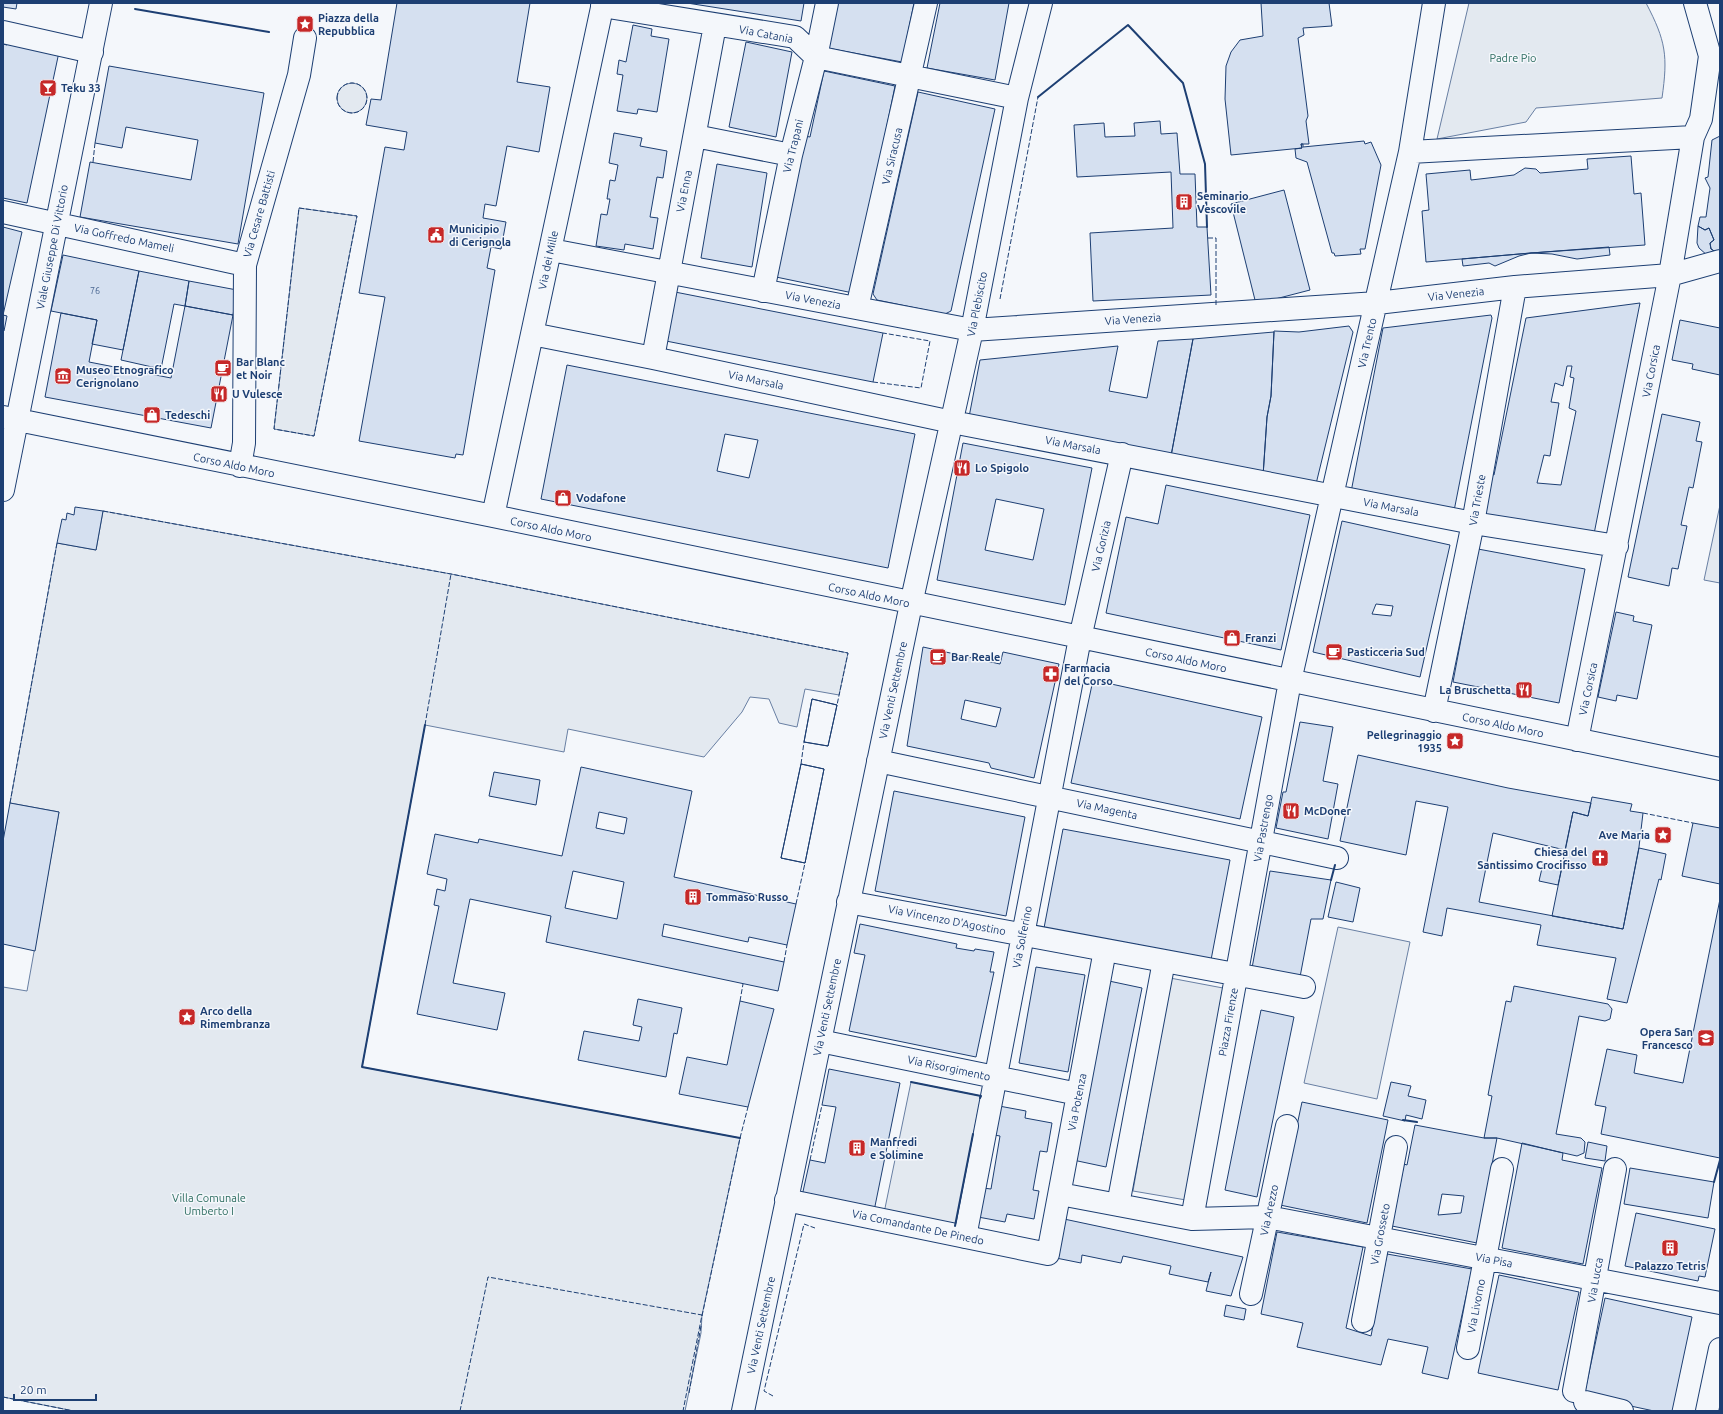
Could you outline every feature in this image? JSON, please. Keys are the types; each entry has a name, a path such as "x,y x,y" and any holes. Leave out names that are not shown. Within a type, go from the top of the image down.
{"street":[{"name":"Viale Giuseppe Di Vittorio","path":"3,490 10,419 57,223 101,3"},
{"name":"Via Trapani","path":"763,291 790,155 816,57 827,3"},
{"name":"Via Siracusa","path":"857,308 926,3"},
{"name":"Via Plebiscito","path":"910,604 972,330 1017,98 1041,3"},
{"name":"Via Trento","path":"1290,681 1377,303 1410,152 1434,3"},
{"name":"Via Corsica","path":"1577,740 1670,276 1693,138 1701,119 1710,56 1695,3"},
{"name":"Via Catania","path":"602,4 715,25 795,37 816,57"},
{"name":"Via dei Mille","path":"493,516 551,250 602,4"},
{"name":"Via Enna","path":"653,358 715,25"},
{"path":"3,32 92,52"},
{"name":"Via Cesare Battisti","path":"240,466 244,443 245,264 299,75 305,38"},
{"path":"816,57 910,74 1017,98"},
{"path":"695,136 790,155"},
{"path":"1410,152 1693,138"},
{"name":"Via Goffredo Mameli","path":"3,212 245,264"},
{"name":"Via Venezia","path":"551,250 972,330 1377,303 1515,287 1670,276 1720,261"},
{"name":"Via Trieste","path":"1434,711 1473,523 1515,287"},
{"name":"Via Marsala","path":"532,334 653,358 952,422 1473,523 1617,546"},
{"name":"Corso Aldo Moro","path":"10,419 493,516 910,604 1720,769"},
{"name":"Via Gorizia","path":"1080,638 1122,454"},
{"name":"Via Venti Settembre","path":"743,1411 910,604"},
{"name":"Via Solferino","path":"965,1237 1080,638"},
{"name":"Via Pastrengo","path":"1236,974 1290,681"},
{"name":"Via Magenta","path":"878,761 1337,858"},
{"name":"Via Vincenzo D'Agostino","path":"848,902 1164,961"},
{"name":"Via Potenza","path":"1048,1254 1105,950"},
{"path":"1118,1205 1164,961"},
{"name":"Piazza Firenze","path":"1164,961 1236,974 1192,1219"},
{"path":"1236,974 1304,987"},
{"name":"Via Risorgimento","path":"820,1042 1078,1094"},
{"name":"Via Arezzo","path":"1251,1294 1287,1126"},
{"name":"Via Grosseto","path":"1363,1321 1396,1148"},
{"name":"Via Livorno","path":"1468,1348 1502,1169"},
{"name":"Via Lucca","path":"1615,1169 1595,1279 1580,1396 1622,1411"},
{"path":"1060,1194 1192,1219"},
{"name":"Via Comandante De Pinedo","path":"786,1200 1048,1254"},
{"name":"Via Pisa","path":"1192,1219 1268,1217 1720,1302"},
{"path":"1707,1411 1720,1349"}],"green space":[{"name":"Padre Pio","path":"1469,3 1646,3 1658,28 1664,49 1665,71 1662,98 1536,108 1526,122 1437,139"},
{"path":"352,83 363,87 367,98 363,109 352,113 341,109 337,98 341,87"},
{"path":"299,208 357,216 314,436 274,429"},
{"path":"1720,505 1720,583 1704,580"},
{"name":"Villa Comunale Umberto I","path":"103,511 451,574 848,653 839,695 805,689 797,727 779,723 769,699 750,697 742,712 704,757 568,729 564,752 425,725 362,1067 740,1138 702,1315 701,1333 685,1411 74,1411 3,1397 3,987 27,991 59,812 10,803 57,543 96,550"},
{"path":"1338,927 1410,942 1377,1099 1304,1083"},
{"path":"1170,978 1223,988 1186,1200 1133,1191"},
{"path":"911,1082 981,1096 955,1227 884,1213"}],"building":[{"path":"3,3 17,3 16,9 3,7"},
{"name":"Municipio di Cerignola","path":"397,3 530,3 517,82 550,87 539,152 507,146 496,206 485,204 483,218 506,222 501,249 491,247 487,268 495,270 463,455 456,454 455,458 359,441 385,297 359,293 385,147 404,150 407,132 366,125 371,99 381,100"},
{"path":"687,3 804,3 801,21"},
{"path":"835,3 914,3 902,62 827,48"},
{"path":"940,3 1009,3 995,80 927,68"},
{"path":"1261,3 1329,3 1332,26 1303,28 1304,35 1298,38 1308,116 1306,121 1309,144 1301,144 1302,148 1231,155 1225,99 1226,66 1231,52 1240,40 1263,36"},
{"path":"633,25 652,29 651,36 669,39 657,112 638,109 637,114 617,111 623,75 617,74 619,60 626,62"},
{"path":"746,42 792,52 776,137 729,127"},
{"path":"7,43 59,52 27,203 3,198 3,44 7,45"},
{"path":"109,66 264,93 238,244 80,217 90,162 191,180 198,140 126,127 122,148 95,143"},
{"path":"824,71 895,86 853,293 776,277 805,136 810,137"},
{"path":"918,92 995,109 951,311 945,314 877,300 873,294"},
{"name":"Seminario Vescovile","path":"1160,121 1161,134 1177,133 1180,174 1195,174 1197,227 1207,227 1211,295 1093,301 1090,233 1173,228 1171,172 1077,177 1074,125 1104,123 1105,137 1135,136 1134,123"},
{"path":"614,133 642,138 640,146 667,151 663,178 657,177 650,217 658,218 653,249 625,244 624,250 596,246 601,214 607,215 610,199 607,199 610,180 615,181 618,165 609,163"},
{"path":"1720,136 1720,251 1716,252 1711,249 1710,243 1714,240 1709,228 1705,230 1698,226 1700,217 1706,217 1710,188 1705,178 1708,177 1712,140"},
{"path":"1364,141 1365,144 1371,142 1381,165 1365,249 1360,249 1361,254 1335,256 1334,253 1332,253 1307,162 1296,158 1295,149 1302,148 1301,144 1303,144 1303,147"},
{"path":"1631,156 1634,194 1641,193 1645,245 1426,262 1422,211 1429,210 1426,174 1470,170 1471,180 1514,175 1525,168 1536,169 1540,173 1588,169 1587,159"},
{"path":"717,164 767,173 752,267 701,258"},
{"path":"1284,190 1310,290 1256,304 1231,204"},
{"path":"1698,226 1705,230 1709,228 1714,240 1710,243 1711,249 1716,252 1708,256 1699,248 1697,243"},
{"path":"3,227 22,232 3,315"},
{"path":"1609,247 1610,255 1577,259 1552,254 1531,253"},
{"path":"1531,253 1519,256 1495,266 1489,263 1463,266 1462,259"},
{"path":"63,255 139,271 123,350 92,344 97,320 51,311"},
{"path":"139,271 189,281 185,306 174,304 161,369 121,360"},
{"path":"189,281 237,290 233,315 185,306"},
{"path":"675,292 883,333 873,382 666,341"},
{"path":"1640,303 1593,539 1483,519 1491,474 1494,475 1526,318","holes":["1567,366 1572,366 1570,377 1574,378 1569,408 1576,411 1561,485 1537,483 1544,455 1550,456 1559,403 1551,402 1555,383 1563,386"]},
{"path":"185,306 233,315 211,428 45,397 61,313 97,320 89,362 171,378"},
{"path":"3,315 7,316 4,331 3,330"},
{"path":"1491,315 1492,318 1454,511 1351,492 1383,328"},
{"path":"1680,320 1720,328 1720,375 1692,369 1693,364 1672,360"},
{"path":"1349,326 1353,332 1316,484 1263,476 1267,417 1271,396 1274,331 1299,332"},
{"path":"1274,332 1271,396 1267,417 1263,476 1171,456 1193,339"},
{"path":"1193,339 1171,456 969,417 980,360 1118,346 1109,391 1147,398 1158,341"},
{"path":"567,365 915,434 888,568 541,499","holes":["725,434 758,440 749,478 717,471"]},
{"path":"1662,414 1700,422 1696,441 1702,442 1693,488 1689,487 1681,525 1687,526 1678,569 1672,568 1669,586 1628,577"},
{"path":"963,443 1092,468 1065,605 937,580","holes":["996,499 1044,509 1033,560 985,550"]},
{"path":"1166,485 1310,515 1281,650 1106,613 1126,517 1158,524"},
{"path":"75,507 103,511 96,550 57,543 62,519 66,520 67,513 74,515"},
{"path":"1342,521 1450,545 1420,677 1313,652","holes":["1376,604 1393,606 1391,616 1372,614"]},
{"path":"1478,549 1585,569 1559,703 1453,682"},
{"path":"1616,612 1634,616 1633,621 1652,625 1637,699 1617,695 1616,701 1598,697"},
{"path":"923,647 1000,664 1003,652 1059,664 1034,778 991,768 989,763 907,746","holes":["965,700 1001,708 996,727 961,719"]},
{"path":"1093,680 1262,717 1240,819 1071,783"},
{"path":"812,699 837,705 828,746 804,742"},
{"path":"812,699 837,705 828,746 804,742"},
{"path":"1300,722 1333,727 1323,781 1338,784 1328,839 1276,828 1283,792 1286,792"},
{"path":"1358,755 1508,788 1591,803 1588,816 1573,812 1565,850 1493,833 1479,902 1623,929 1639,848 1666,854 1661,880 1659,879 1627,1003 1607,999 1616,958 1537,945 1541,925 1447,908 1442,936 1423,932 1448,807 1416,801 1406,855 1340,841"},
{"name":"Tommaso Russo","path":"801,764 824,769 805,863 781,858"},
{"name":"Tommaso Russo","path":"801,764 824,769 805,863 781,858"},
{"name":"Tommaso Russo","path":"581,767 692,791 674,877 796,904 787,945 749,937 748,942 664,924 662,936 784,962 778,991 546,942 551,916 470,899 453,983 505,993 497,1030 417,1014 439,906 434,905 437,889 445,891 447,879 427,874 435,834 478,843 479,839 562,856","holes":["599,812 627,818 624,834 596,828","573,871 624,882 617,919 565,908"]},
{"path":"494,772 540,780 536,805 489,796"},
{"path":"894,791 1025,817 1006,916 875,891"},
{"name":"Chiesa del Santissimo Crocifisso","path":"1592,797 1632,804 1630,811 1643,813 1639,847 1623,929 1552,916 1573,812 1588,816"},
{"path":"10,803 59,812 35,951 3,944 3,841"},
{"path":"1693,823 1720,828 1720,884 1682,876"},
{"path":"1063,829 1230,860 1211,960 1044,928"},
{"path":"1543,864 1562,867 1558,885 1539,881"},
{"path":"1270,871 1331,880 1323,919 1311,919 1300,977 1252,968"},
{"path":"1336,882 1360,888 1353,922 1328,917"},
{"name":"Opera San Francesco","path":"1720,899 1720,1158 1601,1134 1606,1107 1595,1105 1607,1049 1637,1055 1634,1073 1683,1083"},
{"path":"860,924 957,944 956,948 994,952 990,972 994,972 976,1057 849,1031 865,955 854,953"},
{"path":"1036,967 1085,975 1068,1072 1019,1063"},
{"path":"1109,981 1142,988 1106,1167 1073,1160"},
{"path":"1514,986 1608,1004 1612,1009 1610,1019 1605,1021 1579,1016 1556,1134 1581,1138 1585,1142 1584,1153 1577,1156 1497,1138 1484,1138 1492,1096 1488,1095 1506,1001 1511,1002"},
{"path":"638,999 682,1008 677,1034 674,1033 666,1077 578,1060 584,1031 639,1041 642,1027 633,1025"},
{"path":"740,1001 774,1009 748,1107 679,1094 687,1057 727,1065"},
{"path":"1261,1010 1294,1017 1257,1197 1225,1190"},
{"name":"Manfredi e Solimine","path":"829,1069 900,1083 874,1211 802,1196 810,1160 825,1163 836,1107 822,1105"},
{"path":"1391,1082 1411,1086 1408,1096 1426,1100 1422,1119 1406,1115 1405,1121 1383,1116"},
{"path":"1302,1102 1388,1120 1367,1223 1280,1205"},
{"path":"999,1106 1026,1111 1025,1118 1052,1123 1047,1152 1040,1151 1033,1190 1039,1191 1034,1219 1007,1214 1005,1222 978,1217 983,1188 991,1189 1000,1136 994,1135"},
{"path":"1415,1125 1484,1138 1497,1138 1477,1243 1392,1226 1404,1164 1407,1165","holes":["1442,1194 1464,1196 1461,1213 1438,1215"]},
{"path":"1588,1142 1607,1146 1605,1161 1585,1158"},
{"path":"1522,1143 1563,1153 1562,1160 1602,1168 1583,1264 1502,1248"},
{"path":"1630,1168 1714,1182 1708,1218 1624,1204"},
{"name":"Palazzo Tetris","path":"1636,1213 1715,1229 1705,1277 1699,1276 1698,1281 1625,1266"},
{"path":"1064,1219 1243,1257 1231,1296 1206,1291 1211,1272 1208,1282 1169,1274 1171,1266 1123,1256 1121,1263 1082,1255 1081,1263 1056,1258"},
{"path":"1277,1232 1363,1247 1346,1328 1371,1336 1387,1254 1472,1269 1448,1379 1422,1373 1428,1347 1388,1339 1381,1365 1297,1347 1303,1323 1261,1314"},
{"path":"1499,1275 1579,1292 1558,1390 1478,1373"},
{"path":"1605,1298 1692,1317 1672,1411 1654,1411 1584,1396"},
{"path":"1226,1305 1246,1309 1244,1320 1224,1316"}],"fence":[{"path":"352,83 363,87 367,98 363,109 352,113 341,109 337,98 341,87 352,83"},
{"path":"1000,299 1038,97"},
{"path":"93,162 95,143"},
{"path":"299,208 357,216 314,436 274,429 299,208"},
{"path":"1208,238 1216,238 1216,306"},
{"path":"873,382 921,388 930,341 883,333"},
{"path":"103,511 451,574 848,653 837,705"},
{"path":"10,803 57,543"},
{"path":"425,725 451,574"},
{"path":"801,764 804,742"},
{"path":"1643,813 1693,823"},
{"path":"796,904 805,863"},
{"path":"784,962 787,945"},
{"path":"740,1001 743,984"},
{"path":"810,1160 822,1105"},
{"path":"702,1316 748,1107"},
{"path":"773,1396 764,1391 804,1224 815,1228"},
{"path":"460,1411 488,1277 702,1315 683,1411"},
{"path":"689,1393 701,1326"},
{"path":"3,1397 74,1411"}],"wall":[{"path":"135,9 269,32"},
{"path":"1038,97 1128,25 1183,83 1205,164 1207,227"},
{"path":"425,725 362,1067 740,1138"},
{"path":"1331,880 1335,865"},
{"path":"911,1082 981,1096 980,1098"},
{"path":"1403,1120 1417,1122"},
{"path":"955,1226 973,1134"},
{"path":"1714,1182 1720,1160"}],"place":[{"name":"Piazza della Repubblica","path":"305,24"},
{"name":"Teku 33","path":"48,88"},
{"name":"Seminario Vescovile","path":"1184,202"},
{"name":"Municipio di Cerignola","path":"436,235"},
{"name":"Bar Blanc et Noir","path":"223,368"},
{"name":"Museo Etnografico Cerignolano","path":"63,376"},
{"name":"U Vulesce","path":"219,394"},
{"name":"Tedeschi","path":"152,415"},
{"name":"Lo Spigolo","path":"962,468"},
{"name":"Vodafone","path":"563,498"},
{"name":"Franzi","path":"1232,638"},
{"name":"Pasticceria Sud","path":"1334,652"},
{"name":"Bar Reale","path":"938,657"},
{"name":"Farmacia del Corso","path":"1051,674"},
{"name":"La Bruschetta","path":"1524,690"},
{"name":"Pellegrinaggio 1935","path":"1455,741"},
{"name":"McDoner","path":"1291,811"},
{"name":"Ave Maria","path":"1663,835"},
{"name":"Chiesa del Santissimo Crocifisso","path":"1600,858"},
{"name":"Tommaso Russo","path":"693,897"},
{"name":"Arco della Rimembranza","path":"187,1017"},
{"name":"Opera San Francesco","path":"1706,1038"},
{"name":"Manfredi e Solimine","path":"857,1148"},
{"name":"Palazzo Tetris","path":"1670,1248"}]}
